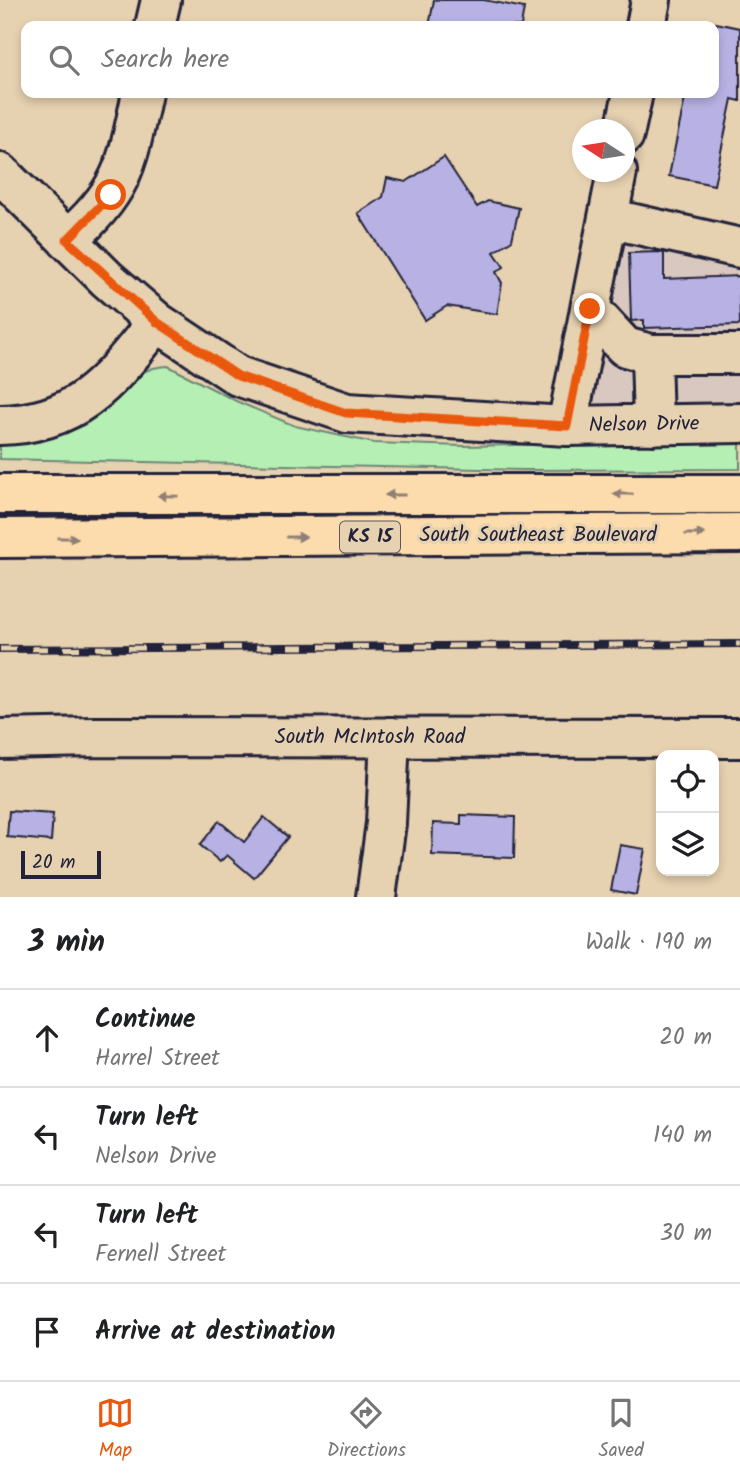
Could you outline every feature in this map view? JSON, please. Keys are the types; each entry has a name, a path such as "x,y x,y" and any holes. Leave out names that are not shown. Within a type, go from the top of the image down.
{"main road":[{"name":"South Southeast Boulevard","path":"0,494 740,494"},
{"name":"South Southeast Boulevard","path":"0,538 740,533"}],"street":[{"path":"156,21 161,0"},
{"path":"647,21 651,0"},
{"path":"67,240 111,195 129,156 141,98"},
{"path":"628,119 632,98"},
{"name":"Nelson Drive","path":"0,173 67,240 157,322 238,376 346,413 567,426 740,424"},
{"path":"567,426 615,182"},
{"path":"608,218 740,248"},
{"path":"590,309 625,347 651,354 740,354"},
{"path":"0,425 42,420 96,394 157,322"},
{"path":"651,354 653,425"},
{"path":"376,897 386,823 390,737"},
{"name":"South McIntosh Road","path":"0,739 740,738"}],"shaded area":[{"path":"611,203 740,226 740,423 567,426"}],"green space":[{"path":"168,366 236,401 295,426 374,443 462,446 740,441 740,469 526,470 0,459 0,445 30,443 74,428 112,404 147,370"}],"building":[{"path":"434,0 484,0 524,8 522,21 430,21"},
{"path":"719,24 740,28 740,101 732,99 714,185 669,176 685,98 719,98"},
{"path":"444,157 477,207 488,201 519,208 512,240 494,252 504,267 496,272 502,283 497,314 447,306 425,320 358,213 383,197 387,178 406,182"},
{"path":"629,253 664,253 664,279 739,276 740,325 644,328 644,320 631,321"},
{"path":"9,811 53,814 51,841 7,837"},
{"path":"461,815 515,817 514,858 432,855 433,823 461,824"},
{"path":"264,817 288,837 254,878 227,855 220,862 200,845 219,821 244,842"},
{"path":"620,845 645,849 636,895 611,890"}],"railway":[{"path":"0,649 740,644"}],"route":[{"path":"111,195 67,240 107,279 157,322 238,376 346,413 567,426 590,309"}]}
